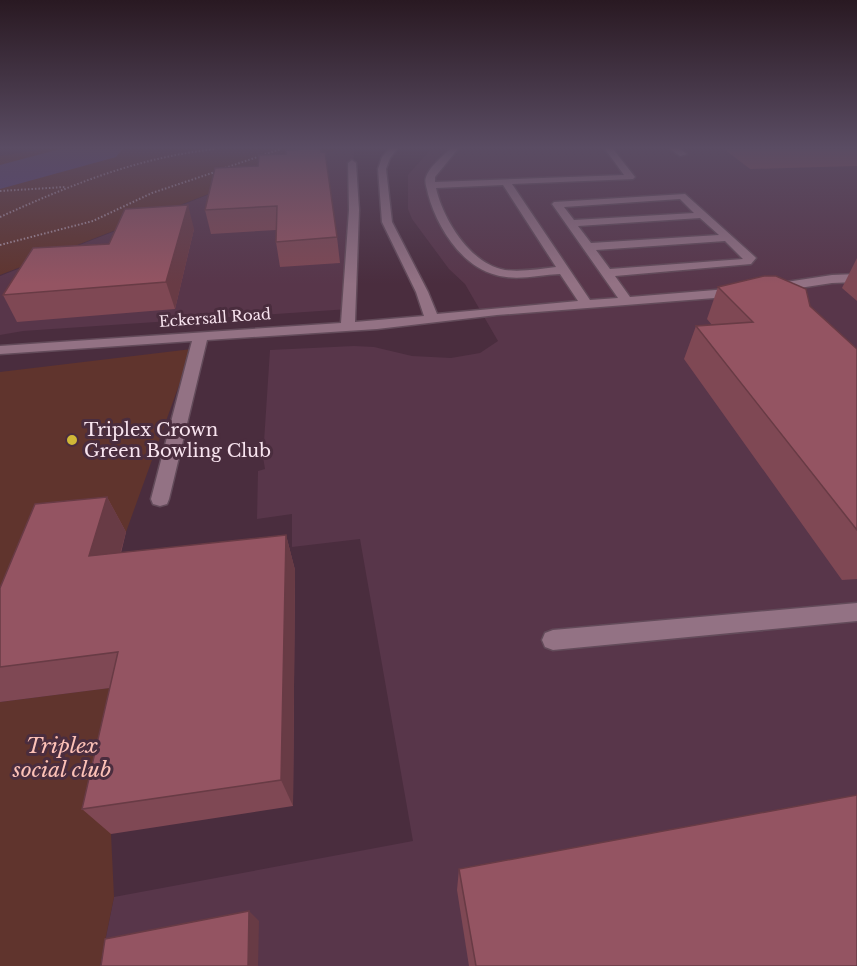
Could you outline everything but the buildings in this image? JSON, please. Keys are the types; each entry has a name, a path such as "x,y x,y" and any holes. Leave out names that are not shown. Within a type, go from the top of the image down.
{"street":[{"path":"348,326 353,194"},
{"path":"384,194 387,222 417,281 432,319"},
{"path":"433,194 442,220 470,254 489,268 509,273 564,270"},
{"path":"514,194 586,304"},
{"path":"606,273 750,261 750,258 686,198 675,195 557,204 587,247 606,273 627,301"},
{"path":"570,222 704,214"},
{"path":"587,247 729,238"},
{"name":"Eckersall Road","path":"0,350 348,326 586,304 751,294 832,279 857,278"},
{"path":"160,499 201,336"},
{"path":"553,640 857,612"}],"path":[{"path":"0,217 51,194"},
{"path":"0,245 93,221 150,194"}],"shaded area":[{"path":"210,194 353,194 349,309 23,331 0,335 0,276"},
{"path":"408,194 857,194 857,966 100,966 114,897 413,841 360,539 292,547 292,514 257,519 258,471 265,469 263,457 270,350 354,346 374,347 412,356 451,358 480,353 498,341 465,284 449,269 412,219 408,209"}],"green space":[{"path":"0,194 208,194 0,275"},
{"name":"Triplex social club","path":"192,349 126,532 58,540 0,702 0,372"},
{"name":"Triplex social club","path":"140,684 111,834 114,897 100,966 0,966 0,702"}],"place":[{"name":"Triplex Crown Green Bowling Club","path":"72,440"}]}
